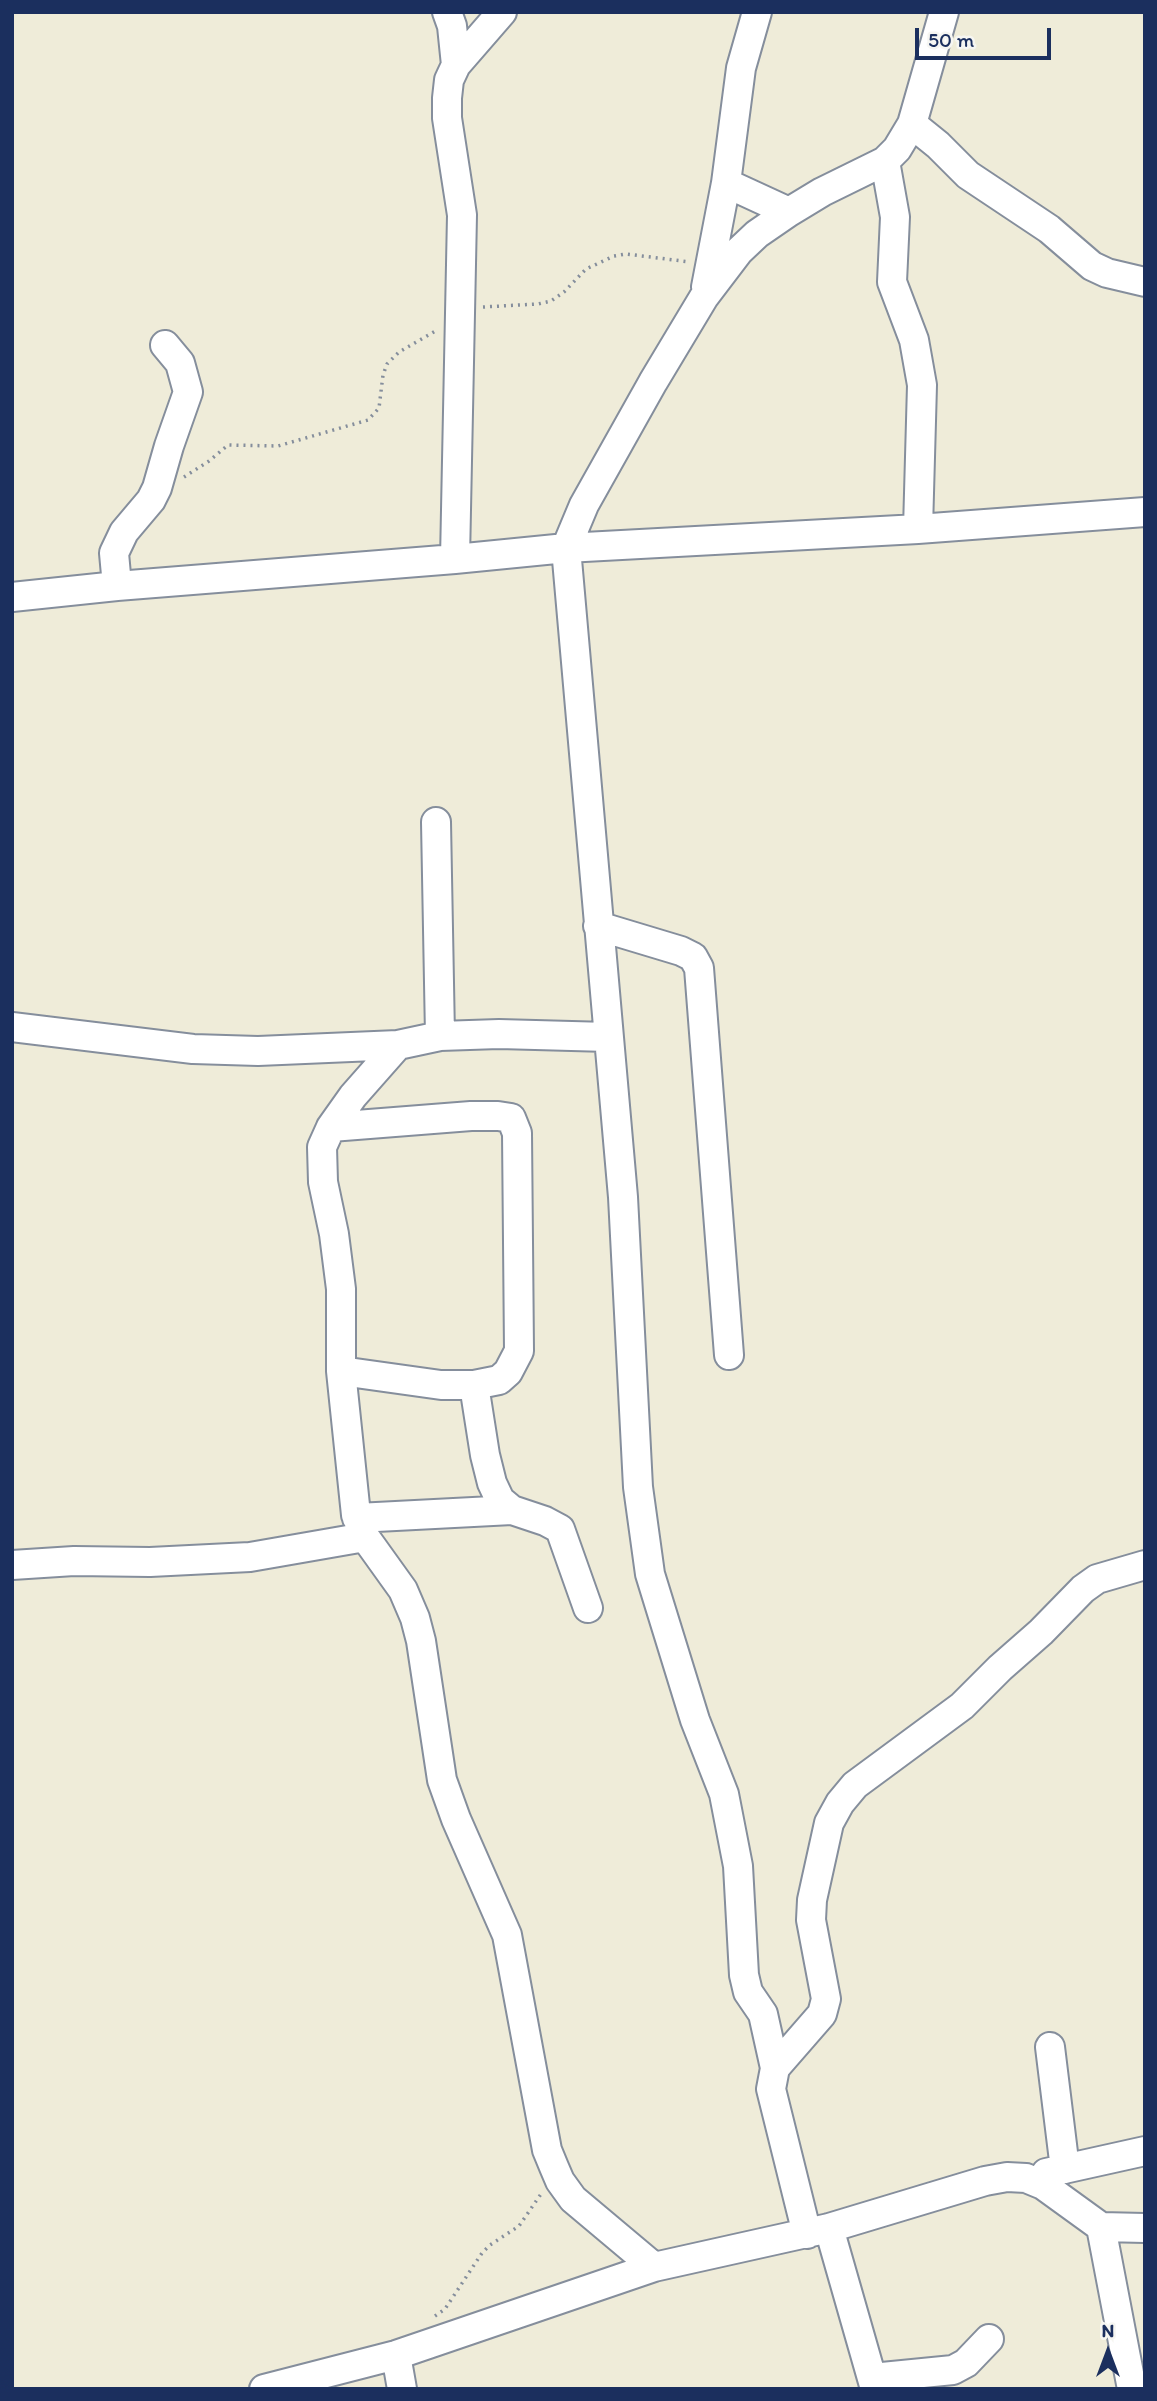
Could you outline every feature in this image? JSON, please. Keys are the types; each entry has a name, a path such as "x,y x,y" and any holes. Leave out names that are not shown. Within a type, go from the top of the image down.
{"street":[{"path":"447,12 452,26 456,65"},
{"path":"455,559 462,215 447,118 449,80 456,65 502,12"},
{"path":"704,297 726,183 741,68 757,12"},
{"path":"944,12 912,124 897,149 885,161 822,192 747,241 704,297 598,478 566,548 623,1197 638,1487 650,1574 695,1720 724,1794 738,1866 744,1975 748,1992 763,2014 775,2068 771,2088 773,2101 874,2384 953,2370 966,2362 989,2339"},
{"path":"912,124 968,175 1049,229 1092,266 1107,274 1145,282"},
{"path":"885,161 895,217 892,282 914,340 922,385 918,529"},
{"path":"726,183 789,212"},
{"path":"117,586 114,553 124,531 150,500 162,475 188,392 180,363 165,345"},
{"path":"12,597 566,548 918,529 1145,512"},
{"path":"436,822 440,1036"},
{"path":"598,926 681,951 693,957 699,968 729,1355"},
{"path":"12,1027 193,1049 325,1050 398,1045 440,1036 499,1034 608,1037"},
{"path":"398,1045 354,1096 331,1127 322,1147 323,1182 334,1234 341,1289 341,1371 352,1495 361,1527 403,1590 415,1618 421,1641 442,1780 456,1819 507,1935 547,2150 560,2182 573,2199 654,2267"},
{"path":"331,1127 471,1116 511,1118 517,1133 519,1351 508,1372 499,1380 474,1385 441,1385 341,1371"},
{"path":"474,1385 485,1455 500,1500 512,1510 545,1521 560,1530 588,1608"},
{"path":"12,1565 250,1557 361,1527 512,1510"},
{"path":"775,2068 822,2014 826,1999 811,1920 812,1900 829,1823 840,1803 855,1785 962,1706 1083,1589 1097,1579 1145,1565"},
{"path":"1050,2047 1065,2169"},
{"path":"264,2389 396,2355 654,2267 818,2231 985,2182 1007,2177 1026,2178 1145,2151"},
{"path":"1026,2178 1043,2185 1101,2227 1145,2228"},
{"path":"1101,2227 1132,2389"},
{"path":"396,2355 402,2389"}],"path":[{"path":"150,500 209,461 228,445 278,446 369,420 379,408 387,364 400,352 459,313 478,307 551,301 564,292 586,269 614,256 634,255 690,262 713,258"},
{"path":"424,2345 425,2330 430,2322 445,2309 482,2253 519,2226 543,2191 554,2167"}]}
